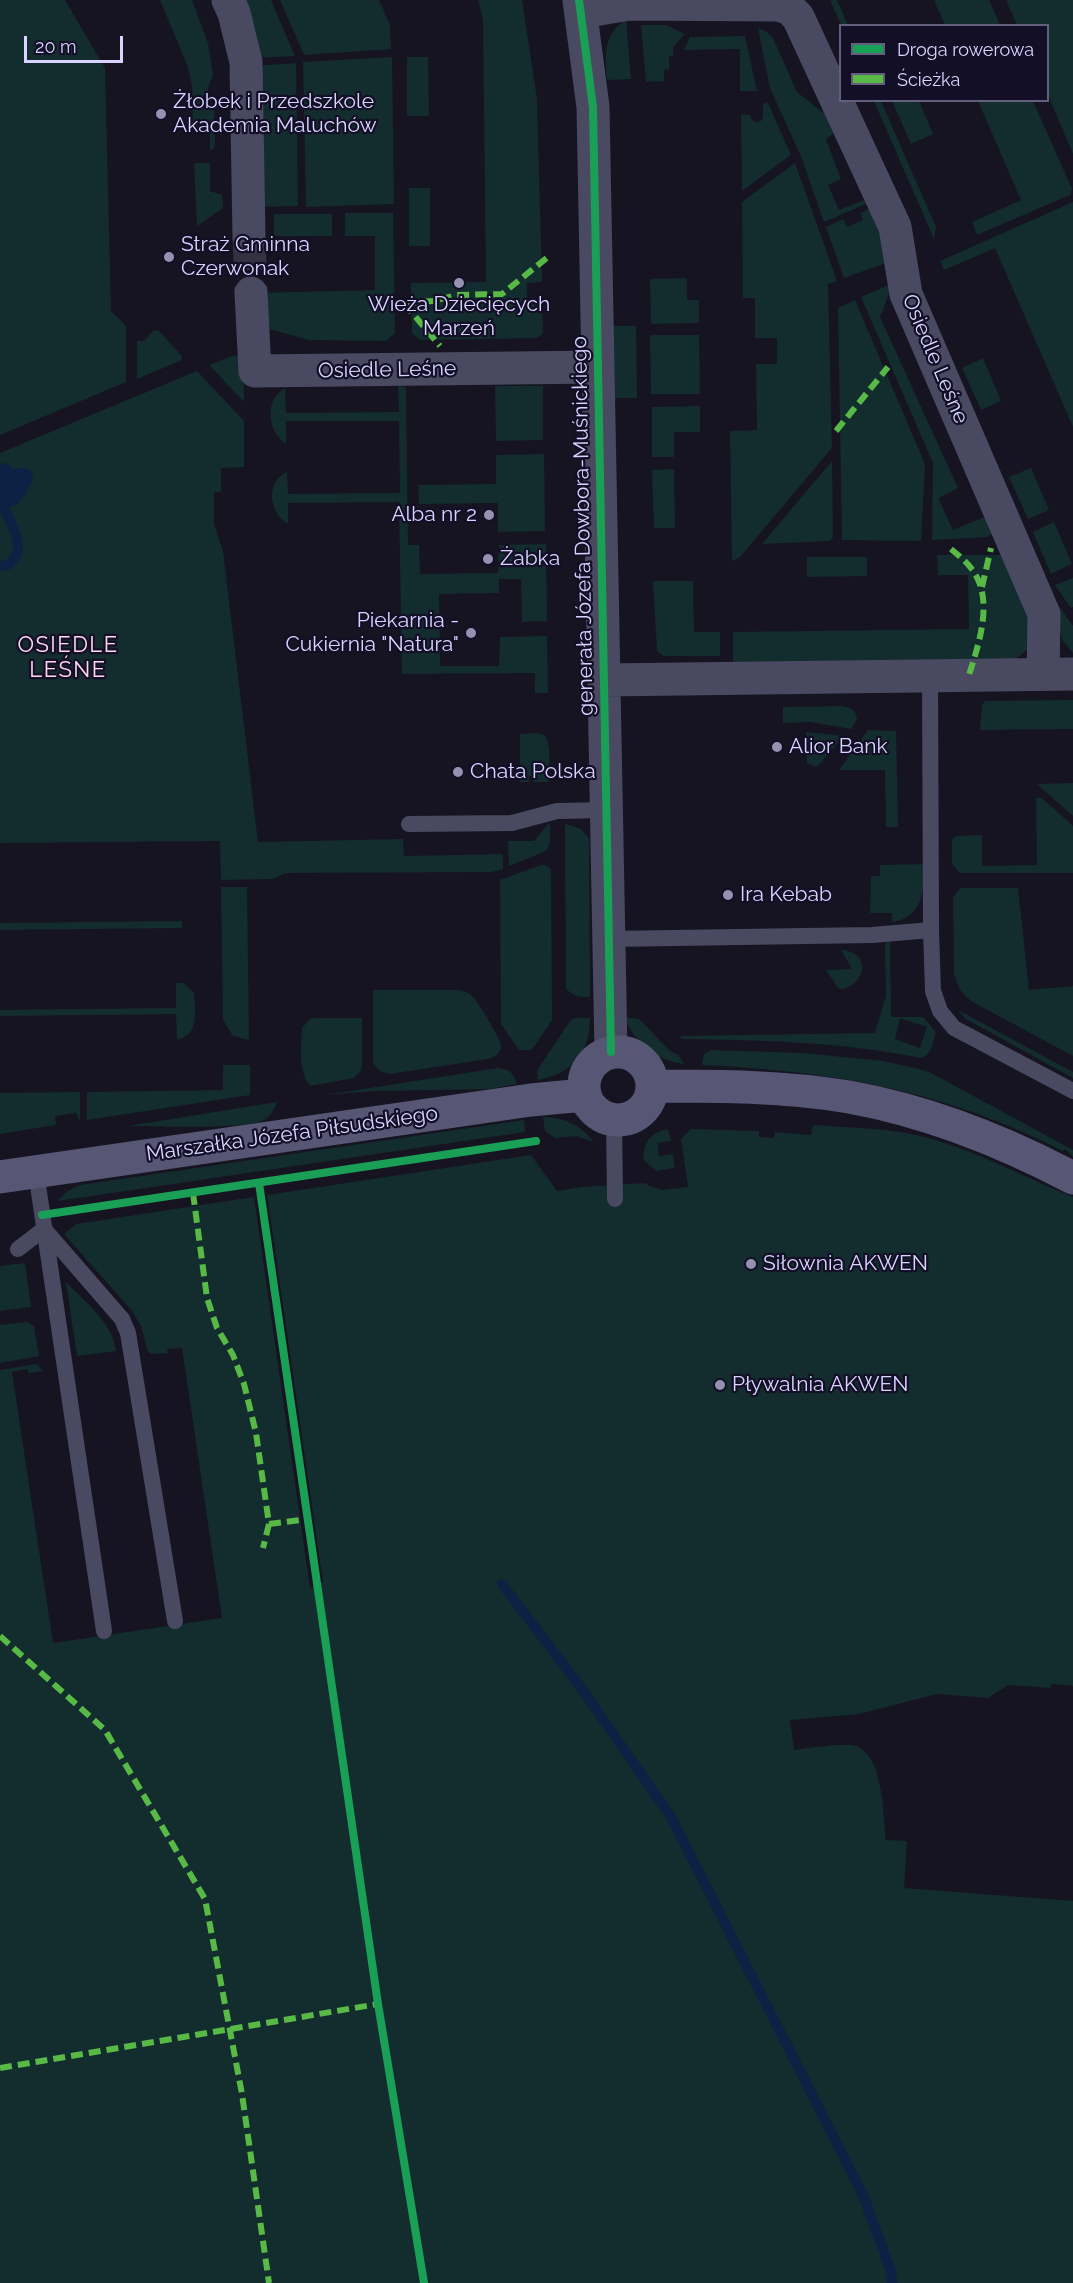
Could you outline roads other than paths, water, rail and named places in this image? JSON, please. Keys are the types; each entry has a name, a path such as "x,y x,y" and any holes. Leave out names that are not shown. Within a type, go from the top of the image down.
{"street":[{"path":"228,0 234,13 246,62 249,237"},
{"name":"Osiedle Leśne","path":"581,6 629,4 777,6 789,8 798,17 895,227 906,294 1044,614 1058,674 604,680"},
{"name":"generała Józefa Dowbora-Muśnickiego","path":"581,6 593,107 611,1052"},
{"name":"Osiedle Leśne","path":"251,293 255,371 598,367"},
{"path":"611,1052 620,1052 638,1058 650,1071 652,1086 650,1101 644,1110 635,1117 614,1121 596,1112 587,1101 583,1087 587,1071 597,1059 611,1052"},
{"path":"652,1086 760,1088 850,1097 916,1114 993,1140 1073,1178"},
{"name":"Marszałka Józefa Piłsudskiego","path":"0,1177 531,1100 585,1095"}],"lane":[{"path":"930,676 931,930 933,990 940,1011 954,1028 1073,1091"},
{"path":"409,824 512,823 557,811 606,810"},
{"path":"609,939 872,935 931,930"},
{"path":"614,1121 615,1199"},
{"path":"36,1172 104,1631"},
{"path":"18,1249 44,1229"},
{"path":"44,1229 122,1319 128,1333 175,1621"}],"water":[{"path":"0,463 8,464 13,469 25,468 33,472 30,485 23,498 19,503 7,508 0,508"}],"waterway":[{"path":"0,566 12,562 18,548 16,535 5,509"},
{"path":"502,1584 582,1689 671,1817 863,2195 891,2271 892,2283"}],"tunnel":[{"path":"249,237 251,293"}],"place":[{"name":"Żłobek i Przedszkole Akademia Maluchów","path":"161,114"},
{"name":"Straż Gminna Czerwonak","path":"169,257"},
{"name":"Wieża Dziecięcych Marzeń","path":"459,283"},
{"name":"Alba nr 2","path":"489,515"},
{"name":"Żabka","path":"488,559"},
{"name":"Piekarnia - Cukiernia \"Natura\"","path":"471,633"},
{"name":"Alior Bank","path":"777,747"},
{"name":"Chata Polska","path":"458,772"},
{"name":"Ira Kebab","path":"728,895"},
{"name":"Siłownia AKWEN","path":"751,1264"},
{"name":"Pływalnia AKWEN","path":"720,1385"}],"district":[{"name":"OSIEDLE LEŚNE","path":"68,658"}]}
